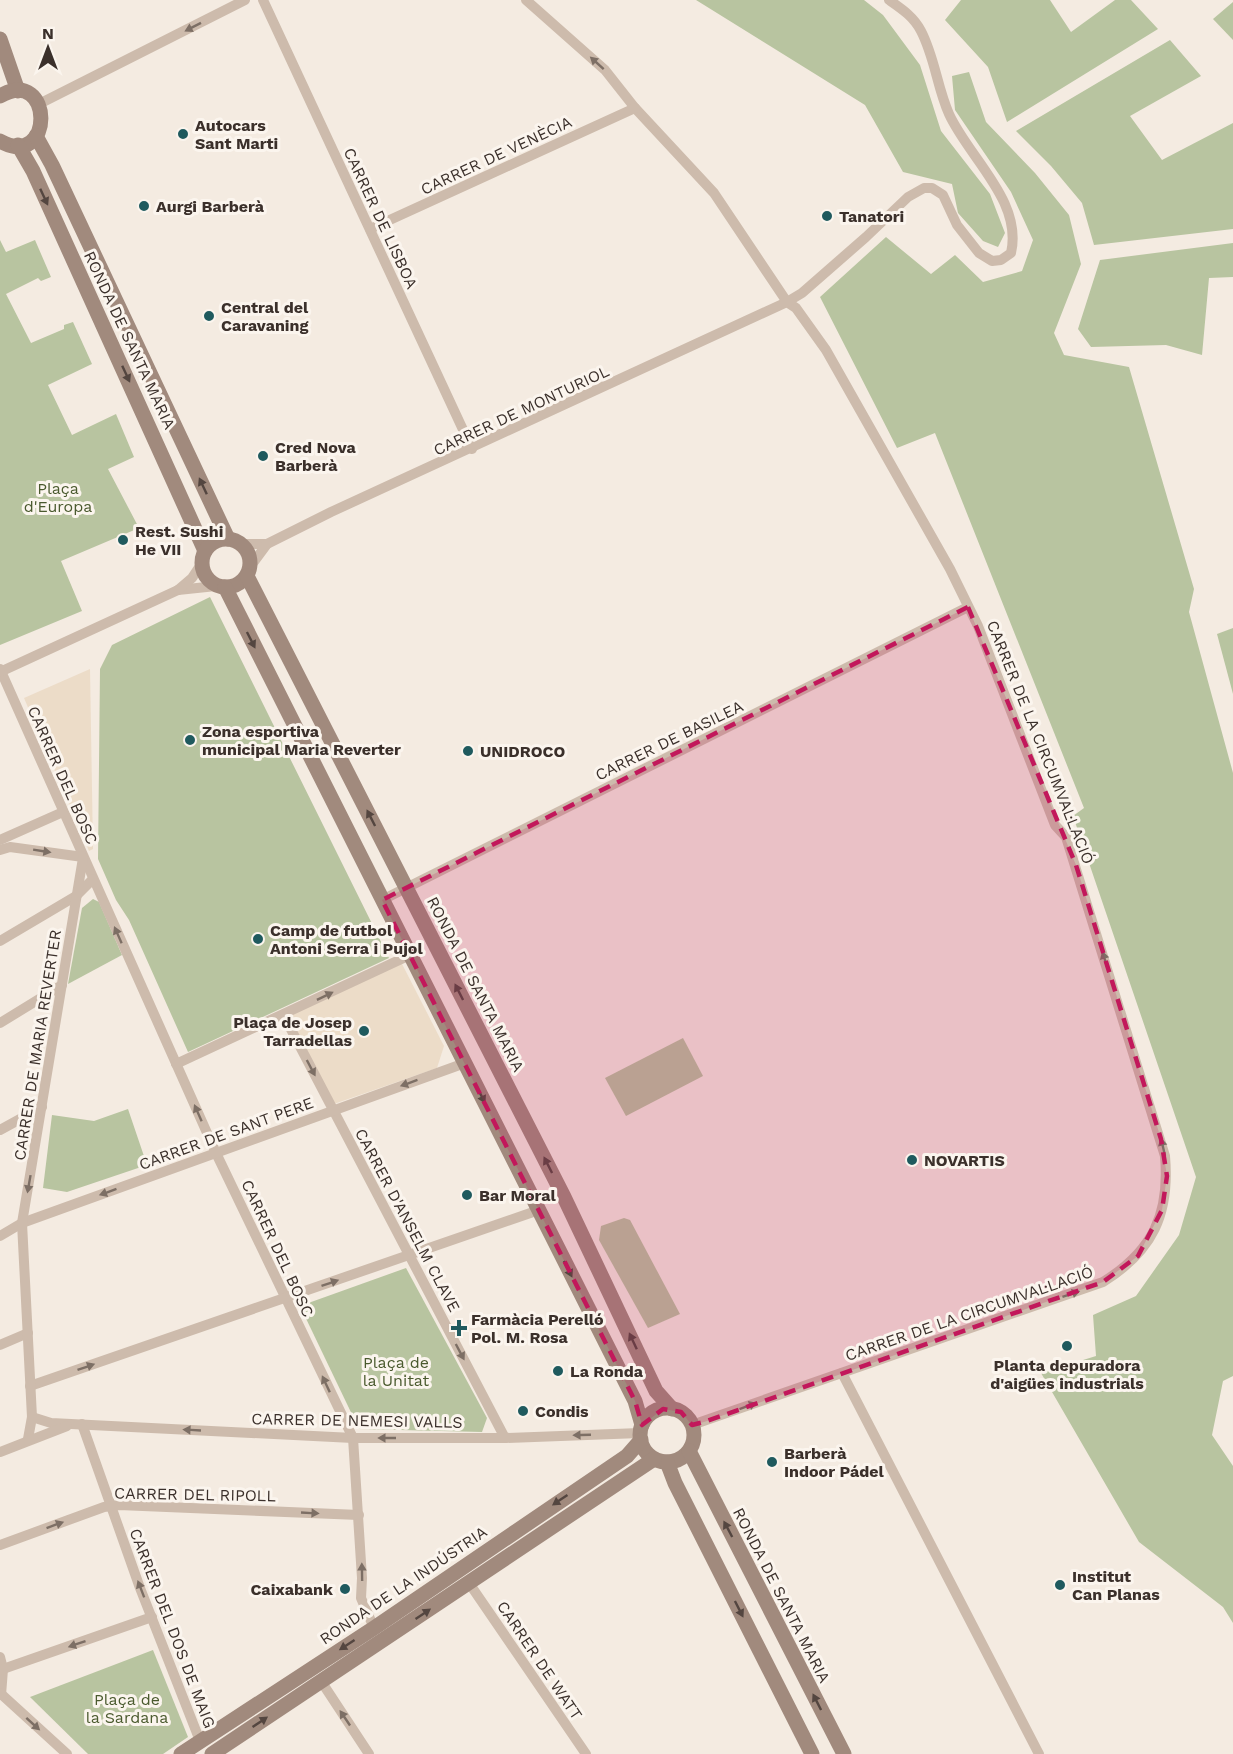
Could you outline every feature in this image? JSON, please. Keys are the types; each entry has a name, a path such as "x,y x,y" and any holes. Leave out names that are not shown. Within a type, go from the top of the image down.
{"street":[{"path":"39,104 245,0"},
{"name":"CARRER DE LISBOA","path":"262,0 472,449"},
{"name":"CARRER DE LA CIRCUMVAL·LACIÓ","path":"526,0 605,70 635,108 714,193 788,302 796,308 826,350 939,549 968,607 1055,825 1066,837 1165,1156 1166,1192 1156,1228 1148,1243 1126,1267 1103,1282 692,1425"},
{"name":"CARRER DE MONTURIOL","path":"234,541 267,544 788,302 802,293 866,237 908,197 924,188 932,188 943,195 957,225 979,253 992,261 1001,260 1011,253 1014,225 996,189 951,118 940,92 931,54 921,31 911,16 889,0"},
{"path":"0,39 18,91"},
{"path":"0,96 18,91 28,94 39,104 43,118 36,136 18,145 0,141"},
{"name":"CARRER DE VENÈCIA","path":"370,229 635,108"},
{"name":"RONDA DE SANTA MARIA","path":"36,136 234,541"},
{"name":"RONDA DE SANTA MARIA","path":"18,145 38,182 203,557"},
{"path":"0,671 178,590 197,572 203,557 216,541 234,541 249,555 248,572 234,586 178,590"},
{"name":"CARRER DE MONTURIOL","path":"248,572 267,544"},
{"path":"203,557 205,575 220,586 382,900 635,1401 648,1454 661,1460 669,1470 812,1754"},
{"name":"RONDA DE SANTA MARIA","path":"248,572 564,1197 656,1391 672,1409"},
{"name":"CARRER DE BASILEA","path":"382,900 968,607"},
{"name":"CARRER DEL BOSC","path":"0,671 216,1153 354,1438 361,1598 374,1628"},
{"path":"0,840 63,812"},
{"path":"0,850 10,847 83,857"},
{"name":"CARRER DE MARIA REVERTER","path":"32,1418 22,1223 83,857"},
{"path":"76,900 93,879"},
{"path":"0,941 76,900 99,893"},
{"path":"176,1064 410,956"},
{"path":"0,1023 62,985"},
{"name":"CARRER D'ANSELM CLAVE","path":"284,1016 505,1438"},
{"name":"CARRER DE SANT PERE","path":"0,1236 22,1223 465,1063"},
{"path":"0,1130 42,1107"},
{"path":"30,1386 539,1210"},
{"path":"0,1346 28,1333"},
{"path":"842,1373 1039,1754"},
{"path":"641,1433 655,1412 672,1409 687,1418 692,1425 694,1439 689,1452 683,1457 661,1460"},
{"path":"28,1440 32,1418"},
{"name":"CARRER DE NEMESI VALLS","path":"32,1418 51,1423 354,1438 505,1438 641,1433"},
{"name":"CARRER DE NEMESI VALLS","path":"0,1452 77,1423"},
{"name":"CARRER DEL DOS DE MAIG","path":"77,1423 200,1741"},
{"name":"RONDA DE LA INDÚSTRIA","path":"181,1754 374,1628 627,1456 641,1433"},
{"name":"RONDA DE SANTA MARIA","path":"689,1452 844,1754"},
{"name":"RONDA DE LA INDÚSTRIA","path":"212,1754 661,1460"},
{"name":"CARRER DEL RIPOLL","path":"0,1545 111,1506 134,1505 359,1515"},
{"name":"CARRER DE WATT","path":"470,1583 586,1754"},
{"path":"2,1670 152,1617"},
{"path":"0,1657 1,1694 67,1754"},
{"path":"321,1681 369,1754"}],"highlighted area":[{"path":"968,607 1076,865 1161,1139 1167,1176 1162,1210 1138,1256 1103,1282 704,1422 692,1425 681,1412 663,1409 642,1425 635,1401 382,900"}],"green space":[{"path":"696,0 864,0 883,15 920,65 941,131 990,194 1005,233 998,247 983,241 958,213 952,184 903,172 865,105"},
{"path":"961,0 1050,0 1071,32 1115,0 1131,0 1158,29 1007,122 988,67 945,20"},
{"path":"1233,2 1233,40 1213,19"},
{"path":"1170,40 1201,76 1130,116 1162,160 1233,123 1233,229 1094,245 1082,203 1051,166 1016,131"},
{"path":"969,72 986,122 1035,173 1069,215 1081,264 1054,333 1064,355 1129,367 1194,589 1189,612 1233,773 1233,1376 1223,1381 1212,1435 1233,1466 1233,1623 1223,1607 1139,1542 1041,1373 1096,1356 1093,1315 1136,1296 1179,1235 1196,1177 1073,816 1084,808 935,433 897,448 820,297 886,237 931,274 955,255 983,282 1022,271 1033,240 1011,192 955,110 952,76"},
{"name":"Plaça d'Europa","path":"0,240 6,252 35,240 51,277 41,281 38,278 6,294 31,343 64,329 64,325 73,322 92,364 48,385 72,435 116,414 134,457 108,469 139,528 61,561 82,611 0,645"},
{"path":"1233,243 1233,277 1209,278 1202,355 1166,345 1091,347 1078,329 1100,260"},
{"path":"210,597 389,958 188,1052 129,920 116,900 98,859 100,669 112,645"},
{"path":"1233,628 1233,694 1217,634"},
{"path":"93,899 99,902 122,955 68,984 82,908"},
{"path":"683,1038 703,1076 626,1116 605,1078"},
{"path":"128,1109 147,1165 67,1192 43,1188 52,1115 94,1121"},
{"path":"624,1218 630,1220 680,1314 648,1328 599,1240 601,1226"},
{"name":"Plaça de la Unitat","path":"406,1268 487,1418 482,1432 359,1429 300,1306"},
{"name":"Plaça de la Sardana","path":"153,1650 188,1737 163,1754 88,1754 30,1697"}],"shaded area":[{"path":"90,669 93,849 89,851 24,698"},
{"name":"Plaça de Josep Tarradellas","path":"400,960 444,1046 437,1068 331,1105 284,1016"}],"place":[{"name":"Autocars Sant Marti","path":"183,134"},
{"name":"Aurgi Barberà","path":"144,206"},
{"name":"Tanatori","path":"827,216"},
{"name":"Central del Caravaning","path":"209,316"},
{"name":"Cred Nova Barberà","path":"263,456"},
{"name":"Rest. Sushi He VII","path":"123,540"},
{"name":"Zona esportiva municipal Maria Reverter","path":"190,740"},
{"name":"UNIDROCO","path":"468,751"},
{"name":"Camp de futbol Antoni Serra i Pujol","path":"258,939"},
{"name":"Plaça de Josep Tarradellas","path":"364,1031"},
{"name":"NOVARTIS","path":"912,1160"},
{"name":"Bar Moral","path":"467,1195"},
{"name":"Farmàcia Perelló Pol. M. Rosa","path":"459,1328"},
{"name":"Planta depuradora d'aigües industrials","path":"1067,1346"},
{"name":"La Ronda","path":"558,1371"},
{"name":"Condis","path":"523,1411"},
{"name":"Barberà Indoor Pádel","path":"772,1462"},
{"name":"Institut Can Planas","path":"1060,1585"},
{"name":"Caixabank","path":"345,1589"}]}
